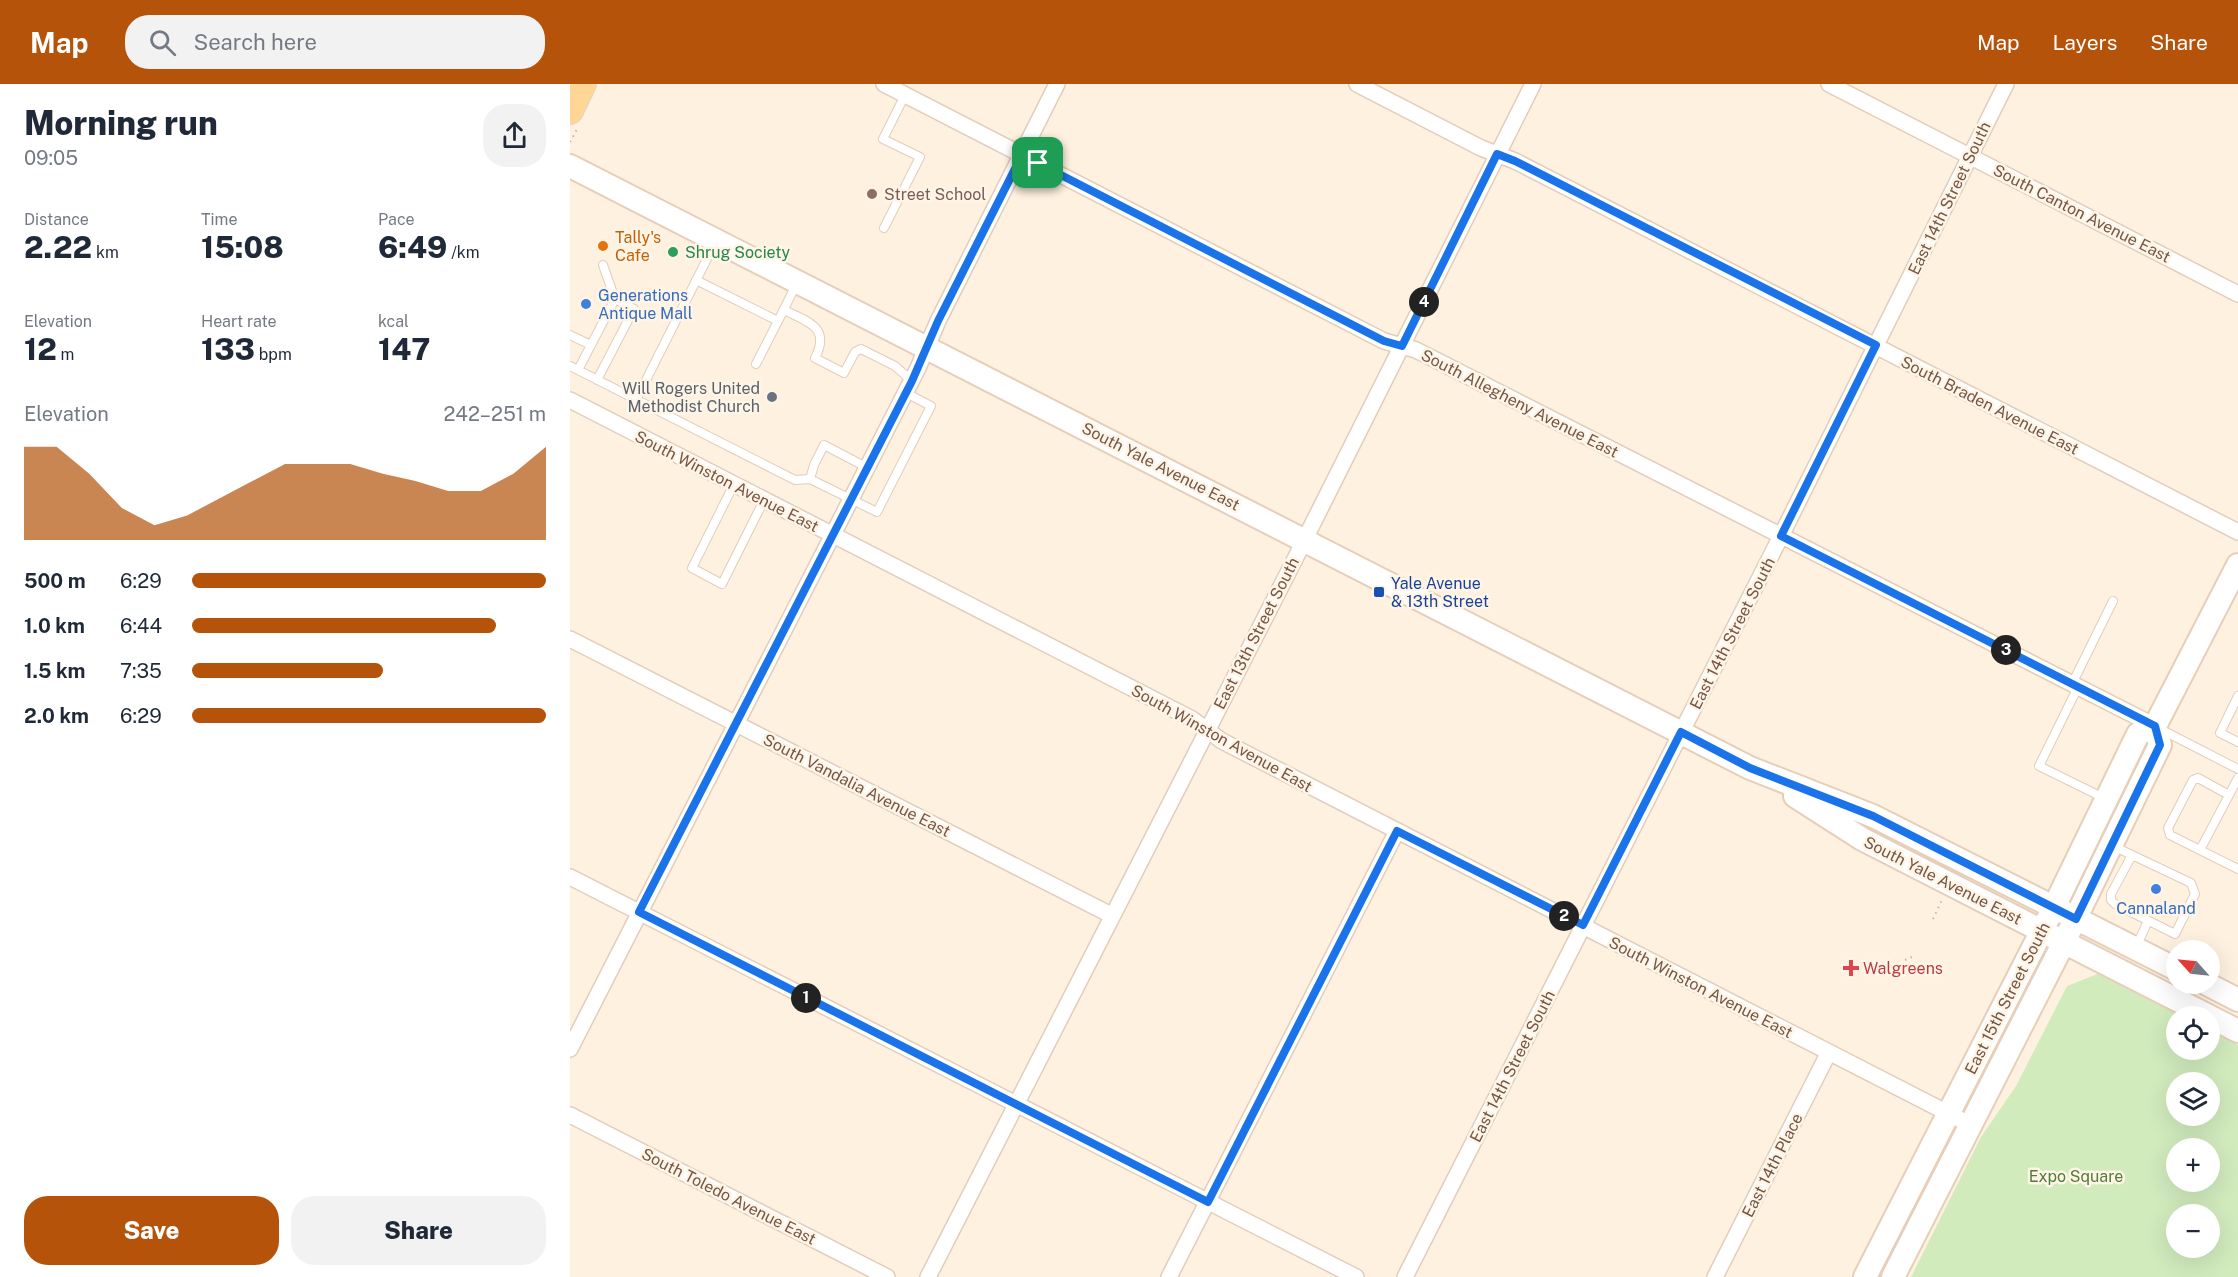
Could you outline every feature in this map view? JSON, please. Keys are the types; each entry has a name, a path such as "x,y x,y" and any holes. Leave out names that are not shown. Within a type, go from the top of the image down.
{"main road":[{"path":"570,111 583,84"},
{"name":"South Yale Avenue East","path":"570,166 1681,732 1750,768 1862,839 2238,1031"},
{"name":"East 15th Street South","path":"1865,1277 2054,907 2138,734 2155,726 2238,566"},
{"name":"East 15th Street South","path":"1893,1277 2076,919 2160,745 2155,726"},
{"name":"South Yale Avenue East","path":"1750,768 1873,816 2166,964"},
{"path":"1862,839 1873,816"},
{"path":"2220,991 2238,1000"}],"street":[{"name":"South Allegheny Avenue East","path":"884,84 1374,336 1416,350 2155,726"},
{"path":"570,1049 909,387 938,321 1057,84"},
{"name":"South Braden Avenue East","path":"1357,84 1515,161 2238,532"},
{"name":"East 13th Street South","path":"928,1277 1533,84"},
{"name":"South Canton Avenue East","path":"1830,84 2238,294"},
{"name":"East 14th Street South","path":"1405,1277 1781,536 2006,84"},
{"name":"South Winston Avenue East","path":"570,400 1192,719 1222,741 1971,1125"},
{"name":"South Vandalia Avenue East","path":"570,639 1111,915"},
{"path":"1169,1277 1397,831"},
{"path":"570,877 1356,1277"},
{"name":"East 14th Place","path":"1715,1277 1829,1052"},
{"name":"South Toledo Avenue East","path":"570,1115 887,1277"}],"lane":[{"path":"884,228 920,157 883,139 905,95"},
{"path":"636,400 716,240"},
{"path":"597,380 634,309 615,299 603,265"},
{"path":"696,280 778,321"},
{"path":"756,364 798,281"},
{"path":"615,299 591,345 573,369 795,480 810,479 877,512 931,406 909,387 895,366 861,349 855,352 844,373 815,358 820,349 821,338 818,330 813,324 784,309"},
{"path":"570,335 591,345"},
{"path":"810,479 824,445 868,468"},
{"path":"734,484 692,568 722,584 764,500"},
{"path":"2106,799 2039,766 2113,601"},
{"path":"2238,696 2220,733 2238,742"},
{"path":"2155,726 2238,769"},
{"path":"2229,795 2198,778 2193,780 2169,828 2170,835 2237,866"},
{"path":"2200,850 2238,778"},
{"path":"2112,845 2191,883 2195,894 2175,934 2111,900 2111,894 2132,855"},
{"path":"2135,948 2148,921"}],"path":[{"path":"1933,919 1946,892"},
{"path":"1905,960 1914,956"}],"green space":[{"name":"Expo Square","path":"2100,973 2166,1008 2166,1060 2220,1060 2220,1035 2238,1045 2238,1277 1911,1277 1981,1137 2016,1086 2067,986"}],"place":[{"name":"Street School","path":"872,194"},
{"name":"Tally's Cafe","path":"603,246"},
{"name":"Shrug Society","path":"673,252"},
{"name":"Generations Antique Mall","path":"586,304"},
{"name":"Will Rogers United Methodist Church","path":"772,397"},
{"name":"Yale Avenue & 13th Street","path":"1379,592"},
{"name":"Cannaland","path":"2156,889"},
{"name":"Walgreens","path":"1851,968"}],"route":[{"path":"1497,154 1515,161 1876,345 1781,536 2155,726 2160,745 2076,919 1873,816 1750,768 1681,732 1583,925 1397,831 1208,1202 639,912 912,381 938,321 1022,155 1038,163 1384,341 1402,346 1497,154"}]}
